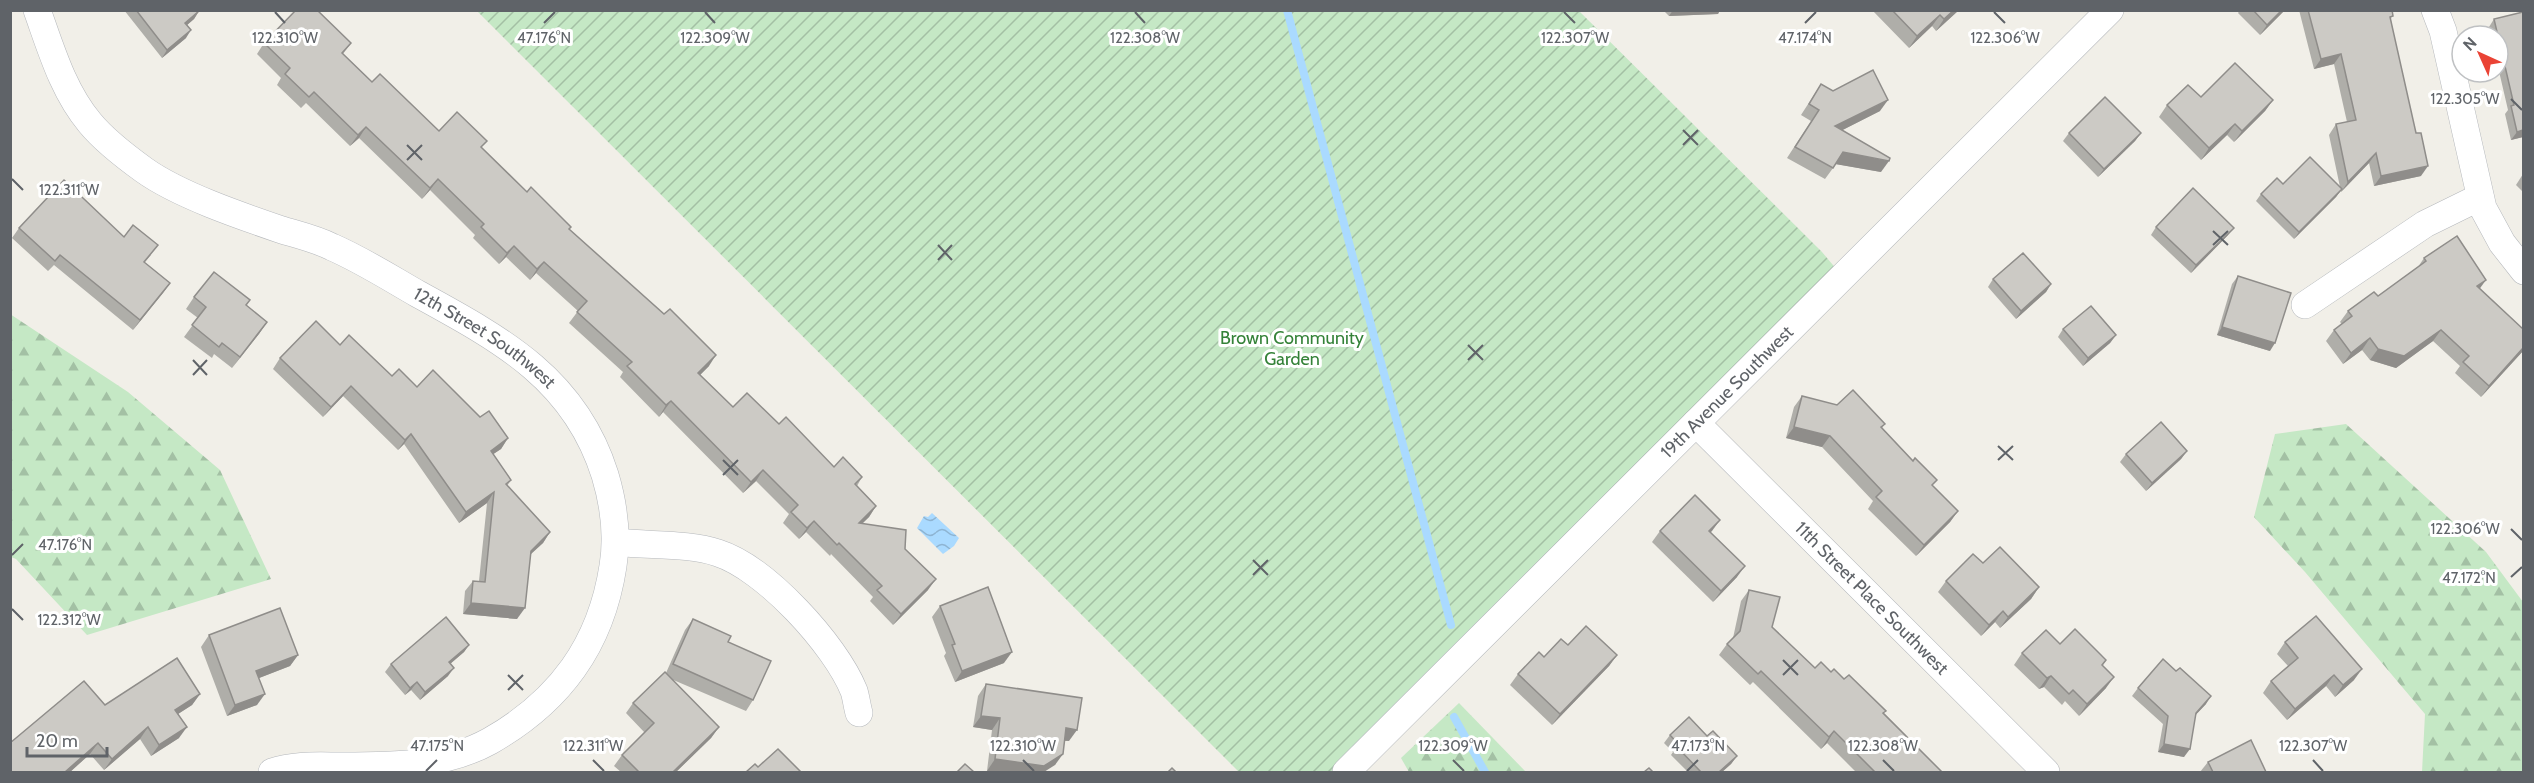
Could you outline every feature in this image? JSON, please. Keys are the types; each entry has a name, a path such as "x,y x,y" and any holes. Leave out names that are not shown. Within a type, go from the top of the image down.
{"street":[{"name":"12th Street Southwest","path":"37,10 63,79 77,105 91,124 143,169 170,185 244,217 331,246 452,312 519,354 549,379 582,421 598,453 611,495 617,542 609,591 587,650 560,686 522,719 497,736 462,753 430,763 318,765 285,768 272,772"},
{"name":"19th Avenue Southwest","path":"1346,772 2110,10"},
{"path":"2435,10 2443,31 2480,197 2491,226 2523,271"},
{"path":"2305,305 2425,224 2480,197"},
{"name":"11th Street Place Southwest","path":"1696,423 2046,772"},
{"path":"617,542 691,547 741,562 762,577 800,615 838,663 854,691 859,713"}],"green space":[{"name":"Brown Community Garden","path":"477,11 1579,11 1822,252 1843,277 1346,772 1239,772"},
{"path":"10,314 128,392 220,470 271,579 87,635 16,559 11,557"},
{"path":"2346,424 2486,552 2523,602 2523,772 2422,772 2425,714 2305,572 2254,517 2275,434"},
{"path":"1459,703 1526,772 1409,772 1401,758"}],"water":[{"path":"932,513 959,538 954,546 943,554 917,528 924,516 928,517"}],"building":[{"path":"136,10 199,11 185,23 191,30 167,50"},
{"path":"296,10 317,10 351,43 342,53 372,82 380,74 439,131 457,112 487,141 481,147 527,192 531,187 571,227 569,229 664,314 670,309 716,355 698,373 733,407 747,393 779,424 786,417 834,467 843,457 862,477 855,484 876,506 859,523 906,530 905,549 936,579 901,614 877,590 882,586 839,543 837,545 814,521 807,528 791,512 798,505 763,470 751,482 671,401 666,405 627,366 632,362 577,312 587,301 544,262 537,269 514,246 507,253 481,227 484,224 438,179 430,188 366,127 358,135 314,92 309,97 285,74 290,68 264,43"},
{"path":"1892,10 1954,10 1944,19 1940,15 1917,36"},
{"path":"2253,10 2282,10 2267,25"},
{"path":"2308,10 2392,10 2393,16 2390,17 2416,133 2421,133 2428,166 2381,176 2376,153 2348,182 2336,124 2356,120 2341,54 2321,59"},
{"path":"2523,12 2523,130 2517,132 2509,84 2510,24 2495,24 2494,19"},
{"path":"2235,63 2273,100 2242,131 2235,124 2209,148 2167,105 2188,85 2201,97"},
{"path":"1873,70 1888,100 1835,126 1890,158 1889,161 1843,152 1833,168 1795,147 1819,110 1809,104 1821,84 1833,91"},
{"path":"2105,97 2141,133 2104,169 2069,133"},
{"path":"2310,157 2342,189 2299,232 2261,194 2277,178 2283,184"},
{"path":"64,180 124,237 133,225 158,245 144,262 170,283 140,320 60,255 55,261 19,228"},
{"path":"2193,188 2234,228 2196,265 2156,227"},
{"path":"2457,236 2486,280 2477,286 2523,329 2523,348 2489,386 2463,362 2469,356 2441,330 2404,356 2378,349 2370,338 2351,353 2334,330 2352,316 2348,311 2374,292 2378,296 2426,261 2424,258"},
{"path":"2023,253 2051,284 2021,311 1993,279"},
{"path":"214,272 250,300 246,305 267,322 240,357 222,343 219,347 192,325 206,307 194,297"},
{"path":"2238,276 2291,293 2275,343 2222,327"},
{"path":"2091,306 2116,335 2088,358 2063,329"},
{"path":"316,321 340,345 349,335 392,376 399,369 417,387 433,370 480,417 489,411 508,438 491,451 511,480 506,484 550,532 531,551 525,608 471,603 473,581 485,582 494,492 466,512 411,434 405,440 351,386 331,407 280,358"},
{"path":"1853,390 1885,424 1881,427 1913,461 1915,458 1937,480 1932,485 1958,511 1924,545 1876,497 1882,491 1830,436 1794,427 1802,396 1837,405"},
{"path":"2161,422 2187,451 2152,483 2126,454"},
{"path":"1695,495 1720,520 1709,531 1745,566 1721,591 1660,531"},
{"path":"2000,547 2039,587 2008,617 2003,611 1989,625 1946,581 1973,554 1983,563"},
{"path":"988,587 1012,652 962,671 952,645 955,644 940,606"},
{"path":"1749,590 1780,597 1772,627 1815,668 1821,662 1831,672 1834,669 1844,679 1849,675 1942,772 1875,772 1834,731 1829,737 1761,671 1758,674 1727,644 1740,631"},
{"path":"280,608 298,655 256,671 265,694 235,705 209,635"},
{"path":"2316,616 2362,669 2343,685 2334,675 2295,709 2271,681 2298,658 2285,642"},
{"path":"446,617 469,645 449,662 454,668 425,692 417,682 410,688 391,664"},
{"path":"693,619 731,636 728,642 771,661 753,700 673,664"},
{"path":"1586,626 1617,655 1560,714 1518,674 1539,652 1544,657 1561,639 1568,645"},
{"path":"2075,629 2106,660 2102,665 2114,677 2087,704 2073,690 2069,694 2051,676 2047,678 2022,653 2046,630 2060,644"},
{"path":"177,658 200,694 175,710 187,727 159,745 148,727 112,759 98,743 65,772 10,772 10,743 84,681 105,705"},
{"path":"2163,659 2176,671 2180,668 2211,696 2196,713 2190,749 2164,744 2168,716 2138,688"},
{"path":"665,672 719,727 673,772 639,772 622,755 654,723 633,703"},
{"path":"986,684 1082,698 1077,730 1066,728 1063,754 1044,766 995,759 1000,718 981,716"},
{"path":"1689,717 1707,736 1713,731 1737,756 1719,772 1701,772 1677,747 1679,745 1670,735"},
{"path":"2251,740 2266,772 2213,772 2208,762"},
{"path":"778,749 801,772 746,772 755,764 758,767"},
{"path":"965,764 974,772 957,772"}],"waterway":[{"path":"1287,10 1451,625"},
{"path":"1454,717 1485,772"}]}
